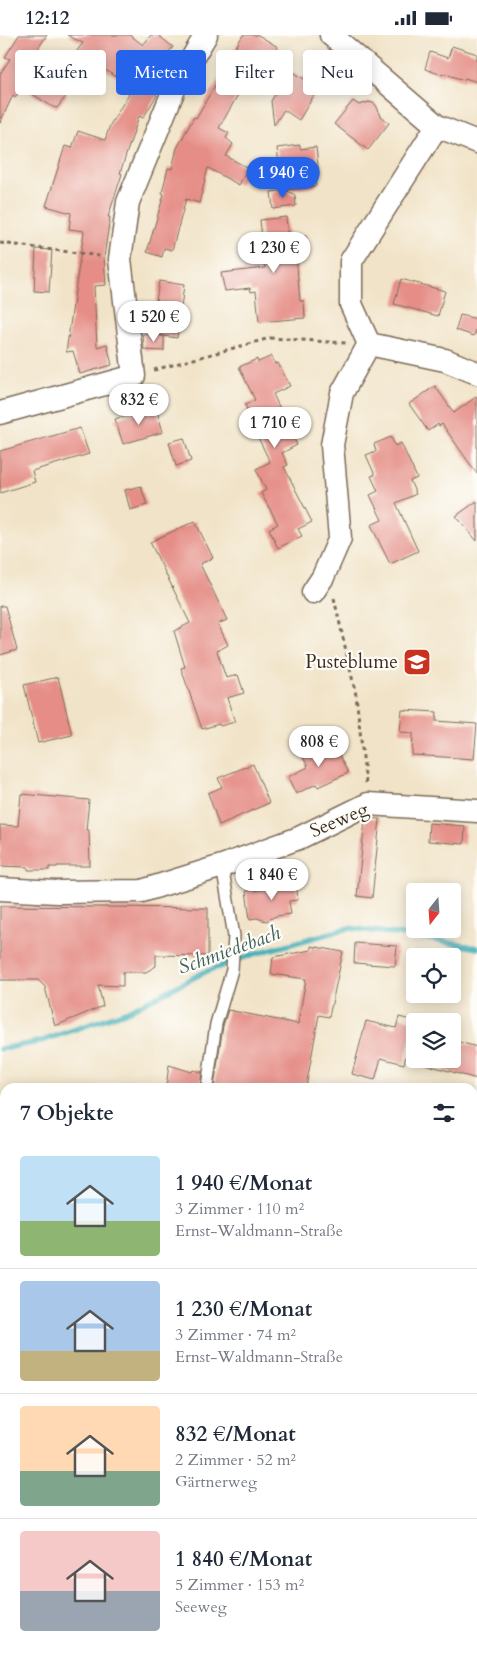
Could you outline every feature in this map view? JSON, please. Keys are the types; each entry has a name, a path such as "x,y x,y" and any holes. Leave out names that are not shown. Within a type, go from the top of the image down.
{"street":[{"path":"0,413 134,376 120,259 128,202 175,87 206,35"},
{"path":"332,35 437,126 477,142"},
{"path":"369,344 351,305 350,261 437,126"},
{"path":"369,344 445,360 477,373"},
{"path":"318,585 340,537 332,445 342,393 369,344"},
{"name":"Seeweg","path":"0,889 57,892 142,891 222,866 299,838 368,804 477,811"}],"lane":[{"path":"208,1083 216,1024 232,970 234,936 222,866"}],"path":[{"path":"0,243 120,259"},
{"path":"134,376 270,338 369,344"},
{"path":"318,585 336,601 356,695 368,804"}],"building":[{"path":"19,35 47,35 37,50 15,50 15,95 17,95 16,97 13,95 0,123 0,74 10,59 5,57"},
{"path":"67,35 130,35 143,45 151,35 158,35 173,47 171,50 116,50 116,77 106,70 106,50 78,50 83,43"},
{"path":"243,35 258,35 278,47 276,50 234,50"},
{"path":"452,46 477,54 477,82 443,73 442,75 425,69 430,52 448,58"},
{"path":"293,72 303,78 303,95 314,95 299,120 284,110 274,125 271,101 275,95 293,95"},
{"path":"216,84 216,95 238,95 219,128 229,133 226,138 233,144 226,156 248,168 239,185 208,168 199,203 186,199 172,250 164,248 162,257 147,252 164,194 162,193 168,168 172,169 177,148 194,117 196,118"},
{"path":"34,95 67,95 57,108"},
{"path":"128,95 157,95 143,118 139,116 108,217 110,217 104,257 106,285 94,286 97,347 107,344 112,365 80,374 73,351 66,352 84,231 69,229 71,213 46,206 65,146 72,148 78,131 105,140 110,125"},
{"path":"353,101 359,105 369,102 373,103 376,105 381,116 389,123 368,150 334,124"},
{"path":"300,145 300,149 316,147 319,175 315,175 316,186 282,190 277,148"},
{"path":"286,190 295,195 296,206 273,209 271,192"},
{"path":"286,217 288,238 306,236 308,254 296,255 300,301 304,301 305,318 259,322 256,291 251,292 250,288 225,291 221,273 265,268 260,220"},
{"path":"36,249 52,250 49,292 34,291"},
{"path":"401,279 445,291 438,316 394,304"},
{"path":"159,281 184,285 177,338 151,334"},
{"path":"460,315 477,319 474,336 456,330"},
{"path":"143,334 164,336 164,351 144,350"},
{"path":"272,356 275,364 278,363 290,386 273,394 297,445 282,453 288,465 284,467 312,522 298,529 302,536 278,548 269,529 278,524 261,493 266,490 256,469 270,462 253,427 255,426 245,405 255,400 239,367 257,359 258,362"},
{"path":"435,386 454,413 477,396 477,474 442,424 439,426 438,424 428,431 409,404"},
{"path":"146,410 148,414 157,411 163,432 123,444 115,419"},
{"path":"80,428 89,454 32,471 35,482 0,493 0,451"},
{"path":"391,437 395,446 401,443 417,478 410,481 416,494 396,503 418,551 390,564 371,525 382,520 370,495 378,491 371,476 375,475 366,455 376,451 374,444"},
{"path":"184,438 191,461 176,466 169,442"},
{"path":"141,486 147,505 130,510 125,490"},
{"path":"477,501 477,541 456,516"},
{"path":"195,521 213,558 200,564 227,620 218,624 228,645 217,651 226,678 238,675 244,693 227,698 235,722 202,729 181,668 185,667 174,631 190,623 150,542"},
{"path":"0,606 5,606 17,650 0,655"},
{"path":"58,677 72,735 38,743 24,685"},
{"path":"402,710 437,712 436,721 477,724 474,759 412,755 413,733 400,732"},
{"path":"333,742 348,773 318,787 316,784 296,794 288,777 308,767 301,753 318,745 320,749"},
{"path":"253,764 269,803 219,825 208,793 222,787 218,778"},
{"path":"21,794 89,800 86,830 89,830 90,866 57,866 49,867 49,870 28,870 28,867 0,866 0,825 18,826"},
{"path":"369,818 380,819 372,898 357,896 365,820"},
{"path":"429,823 465,826 464,844 428,841"},
{"path":"296,882 298,900 289,901 291,914 276,916 266,921 257,918 250,919 246,891 270,889 270,885"},
{"path":"0,906 208,908 208,956 156,955 156,966 146,972 123,972 123,986 98,985 103,1006 55,1026 45,987 38,980 0,980"},
{"path":"355,943 397,946 395,966 354,963"},
{"path":"311,946 343,952 329,1017 319,1015 307,1083 215,1083 223,1026 228,1010 298,1024 306,979 271,974 273,957 311,950"},
{"path":"399,1017 406,1019 406,1056 404,1064 381,1058 375,1080 352,1074 366,1021 396,1028"},
{"path":"461,1043 477,1047 477,1079 438,1068 461,1068"},
{"path":"169,1065 192,1072 193,1070 202,1072 201,1083 167,1083"}],"waterway":[{"name":"Schmiedebach","path":"0,1049 39,1042 128,1011 205,972 254,954 349,928 412,936 477,948"}],"place":[{"name":"Pusteblume","path":"417,662"}]}
